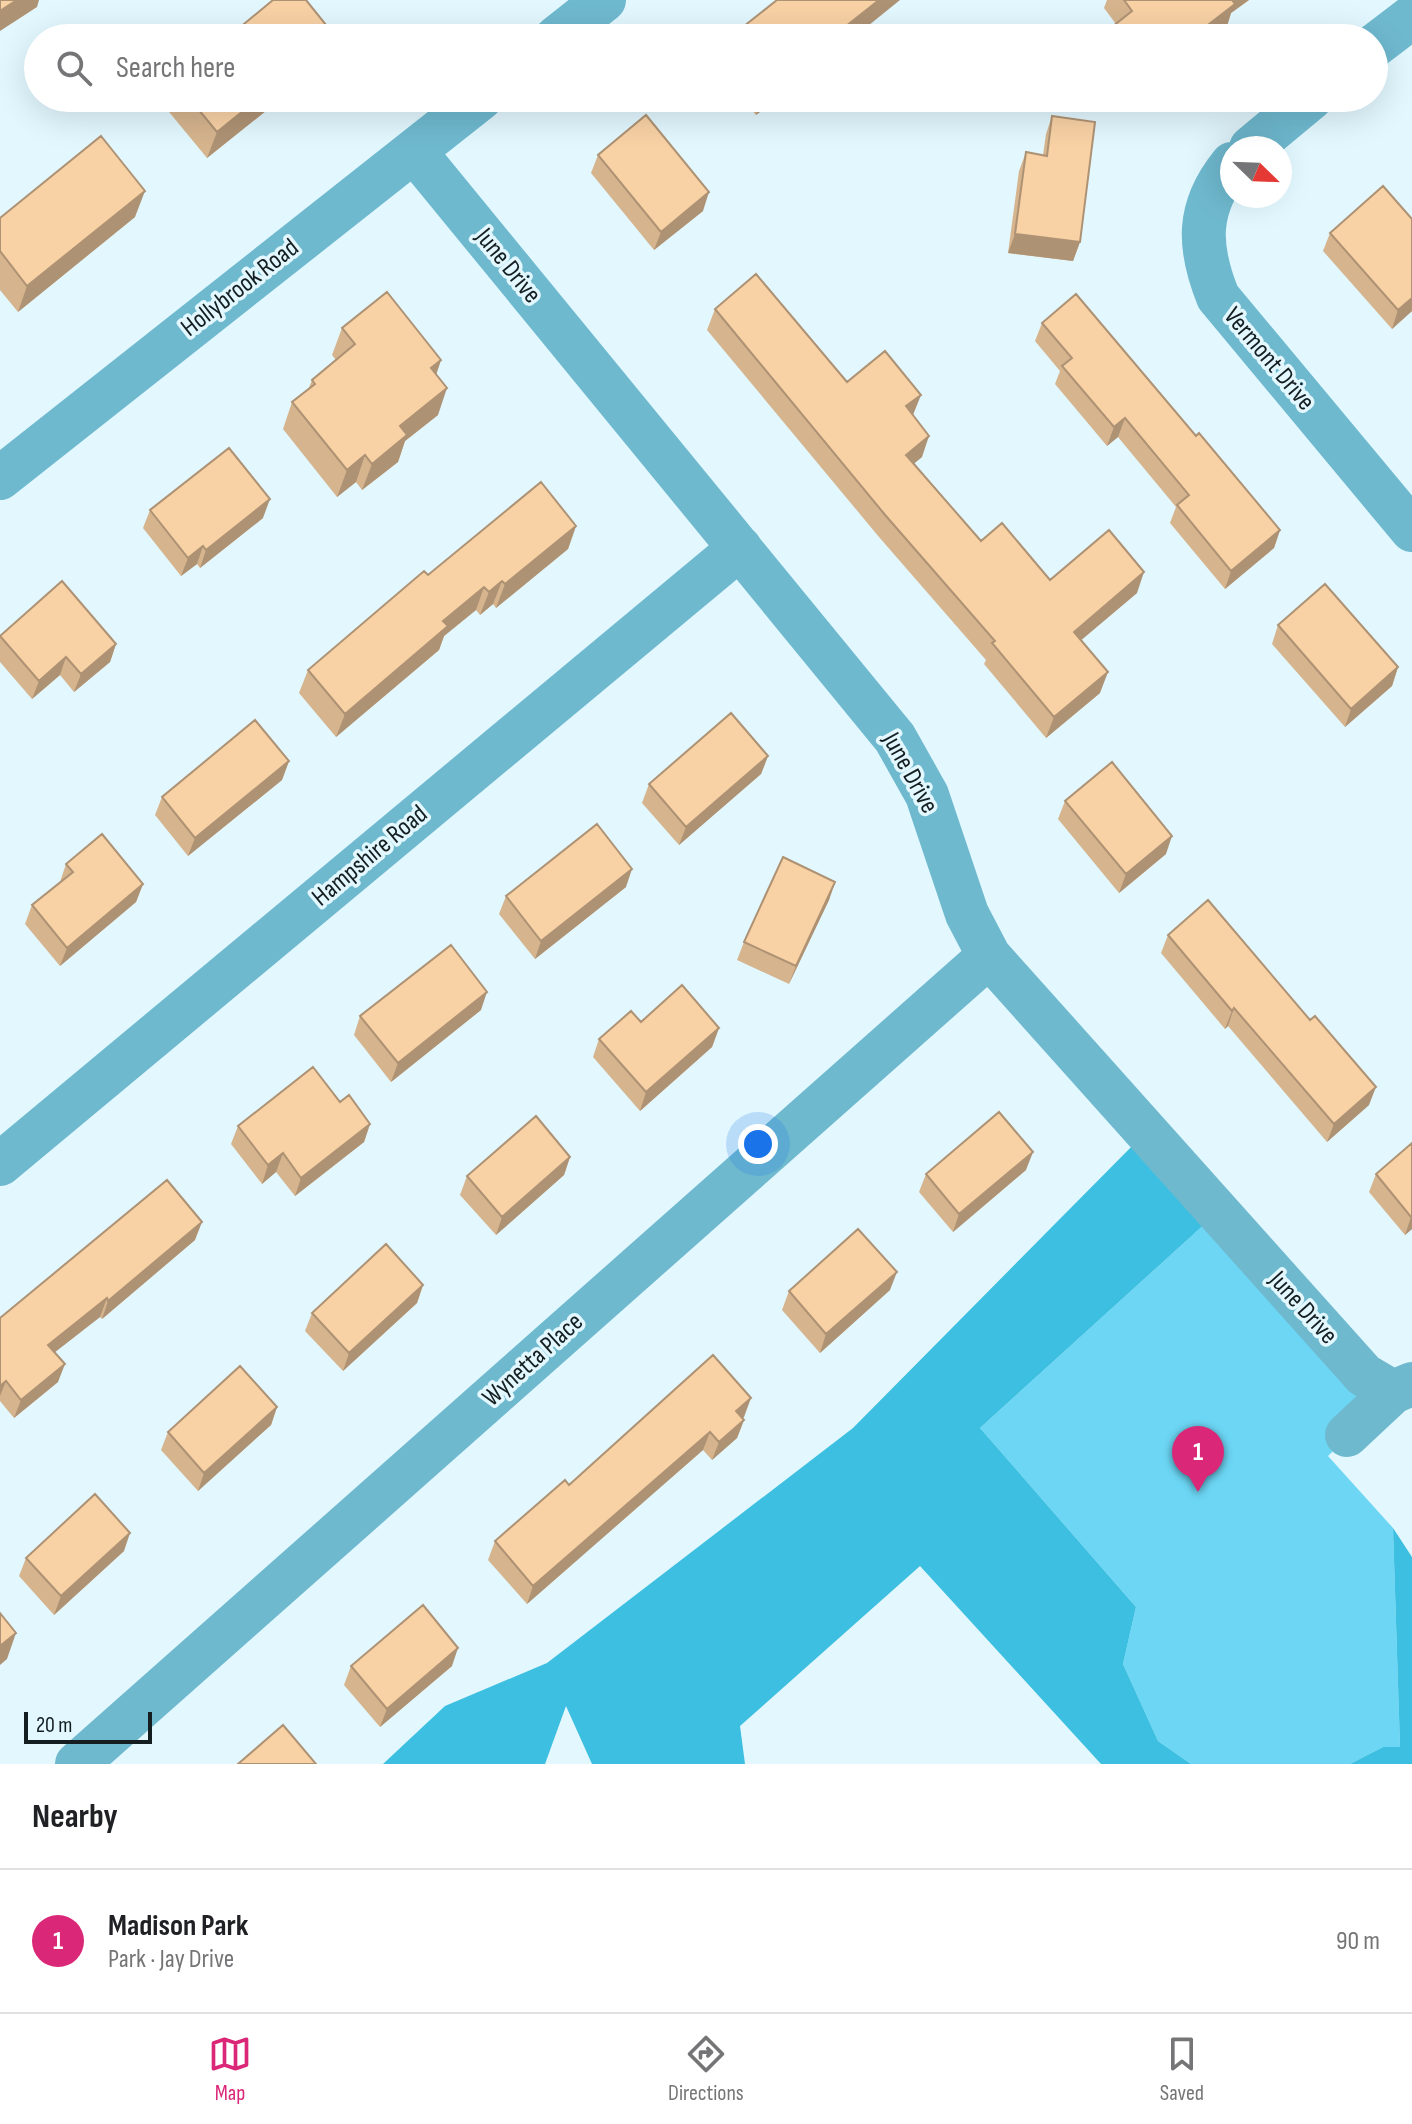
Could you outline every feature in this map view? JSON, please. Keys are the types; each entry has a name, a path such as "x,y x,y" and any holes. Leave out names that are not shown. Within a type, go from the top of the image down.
{"street":[{"path":"574,24 604,0"},
{"path":"1388,35 1412,17"},
{"name":"Hollybrook Road","path":"0,478 463,112"},
{"path":"1265,136 1294,112"},
{"name":"June Drive","path":"414,151 895,738 927,795 967,914 989,956 1364,1375 1403,1388"},
{"name":"Vermont Drive","path":"1220,183 1212,196 1203,227 1205,264 1218,297 1412,530"},
{"name":"Hampshire Road","path":"0,1164 740,548"},
{"name":"Wynetta Place","path":"77,1764 989,956"},
{"path":"1347,1435 1403,1388"}],"shaded area":[{"path":"1146,1132 1218,1212 980,1428 1136,1607 1123,1664 1158,1741 1191,1764 1101,1764 920,1566 740,1726 745,1764 592,1764 566,1706 545,1764 383,1764 445,1706 547,1663 853,1428"},
{"path":"1218,1212 1393,1392 1328,1456 1393,1528 1400,1747 1383,1747 1350,1764 1191,1764 1158,1741 1123,1664 1136,1607 980,1428"},
{"path":"1393,1528 1412,1557 1412,1764 1350,1764 1383,1747 1400,1747"}],"building":[{"path":"0,0 17,0 0,11"},
{"path":"273,0 306,0 325,24 244,24"},
{"path":"777,0 879,0 849,24 747,24"},
{"path":"1124,0 1232,0 1235,4 1209,24 1116,24 1132,11"},
{"path":"201,112 242,112 217,132"},
{"path":"646,115 709,192 661,232 598,155"},
{"path":"1052,116 1095,122 1080,242 1015,234 1026,152 1047,156"},
{"path":"101,136 145,191 27,286 0,251 0,218"},
{"path":"1383,186 1412,219 1412,298 1398,310 1330,233"},
{"path":"756,274 847,382 885,351 921,395 906,406 929,436 906,455 981,541 1002,523 1050,580 1109,530 1144,572 1074,632 1108,672 1054,717 992,643 995,641 886,516 715,309"},
{"path":"387,292 441,360 431,368 447,388 400,426 407,435 372,464 365,455 347,470 292,402 315,384 312,380 355,344 342,328"},
{"path":"1076,294 1280,530 1231,571 1177,505 1189,495 1125,418 1114,427 1062,366 1072,358 1042,323"},
{"path":"229,448 270,499 206,550 203,546 188,558 150,510"},
{"path":"541,482 576,526 505,584 502,581 489,592 484,587 443,621 448,626 345,714 308,670 424,571 428,575"},
{"path":"62,581 116,644 81,674 66,657 39,681 0,636"},
{"path":"1325,584 1398,667 1351,709 1278,625"},
{"path":"731,713 768,756 686,827 649,784"},
{"path":"255,720 289,761 195,838 162,797"},
{"path":"1112,762 1172,836 1126,874 1065,801"},
{"path":"597,824 632,869 541,941 506,896"},
{"path":"102,834 143,884 67,948 32,905 73,872 66,864"},
{"path":"783,857 835,882 796,966 744,942"},
{"path":"1208,900 1310,1020 1315,1016 1376,1087 1334,1124 1168,935"},
{"path":"451,945 487,992 398,1063 360,1016"},
{"path":"682,985 719,1028 646,1092 599,1039 631,1011 641,1022"},
{"path":"313,1067 340,1102 349,1095 370,1124 301,1178 283,1153 268,1165 238,1126"},
{"path":"999,1112 1033,1152 959,1214 926,1174"},
{"path":"536,1116 570,1157 502,1217 467,1176"},
{"path":"1412,1143 1412,1216 1411,1217 1376,1174"},
{"path":"167,1180 202,1222 108,1301 107,1298 48,1345 65,1364 21,1400 6,1381 0,1386 0,1318"},
{"path":"858,1229 897,1272 826,1334 789,1291"},
{"path":"386,1244 423,1285 349,1353 312,1313"},
{"path":"713,1355 751,1398 736,1411 744,1420 719,1442 710,1432 533,1586 495,1541 565,1480 569,1485"},
{"path":"240,1366 277,1407 204,1473 168,1432"},
{"path":"95,1494 130,1533 61,1596 26,1558"},
{"path":"423,1605 458,1648 387,1709 351,1666"},
{"path":"0,1613 16,1633 0,1646"},
{"path":"283,1725 316,1764 238,1764"}],"place":[{"name":"Madison Park","path":"1198,1492"}]}
